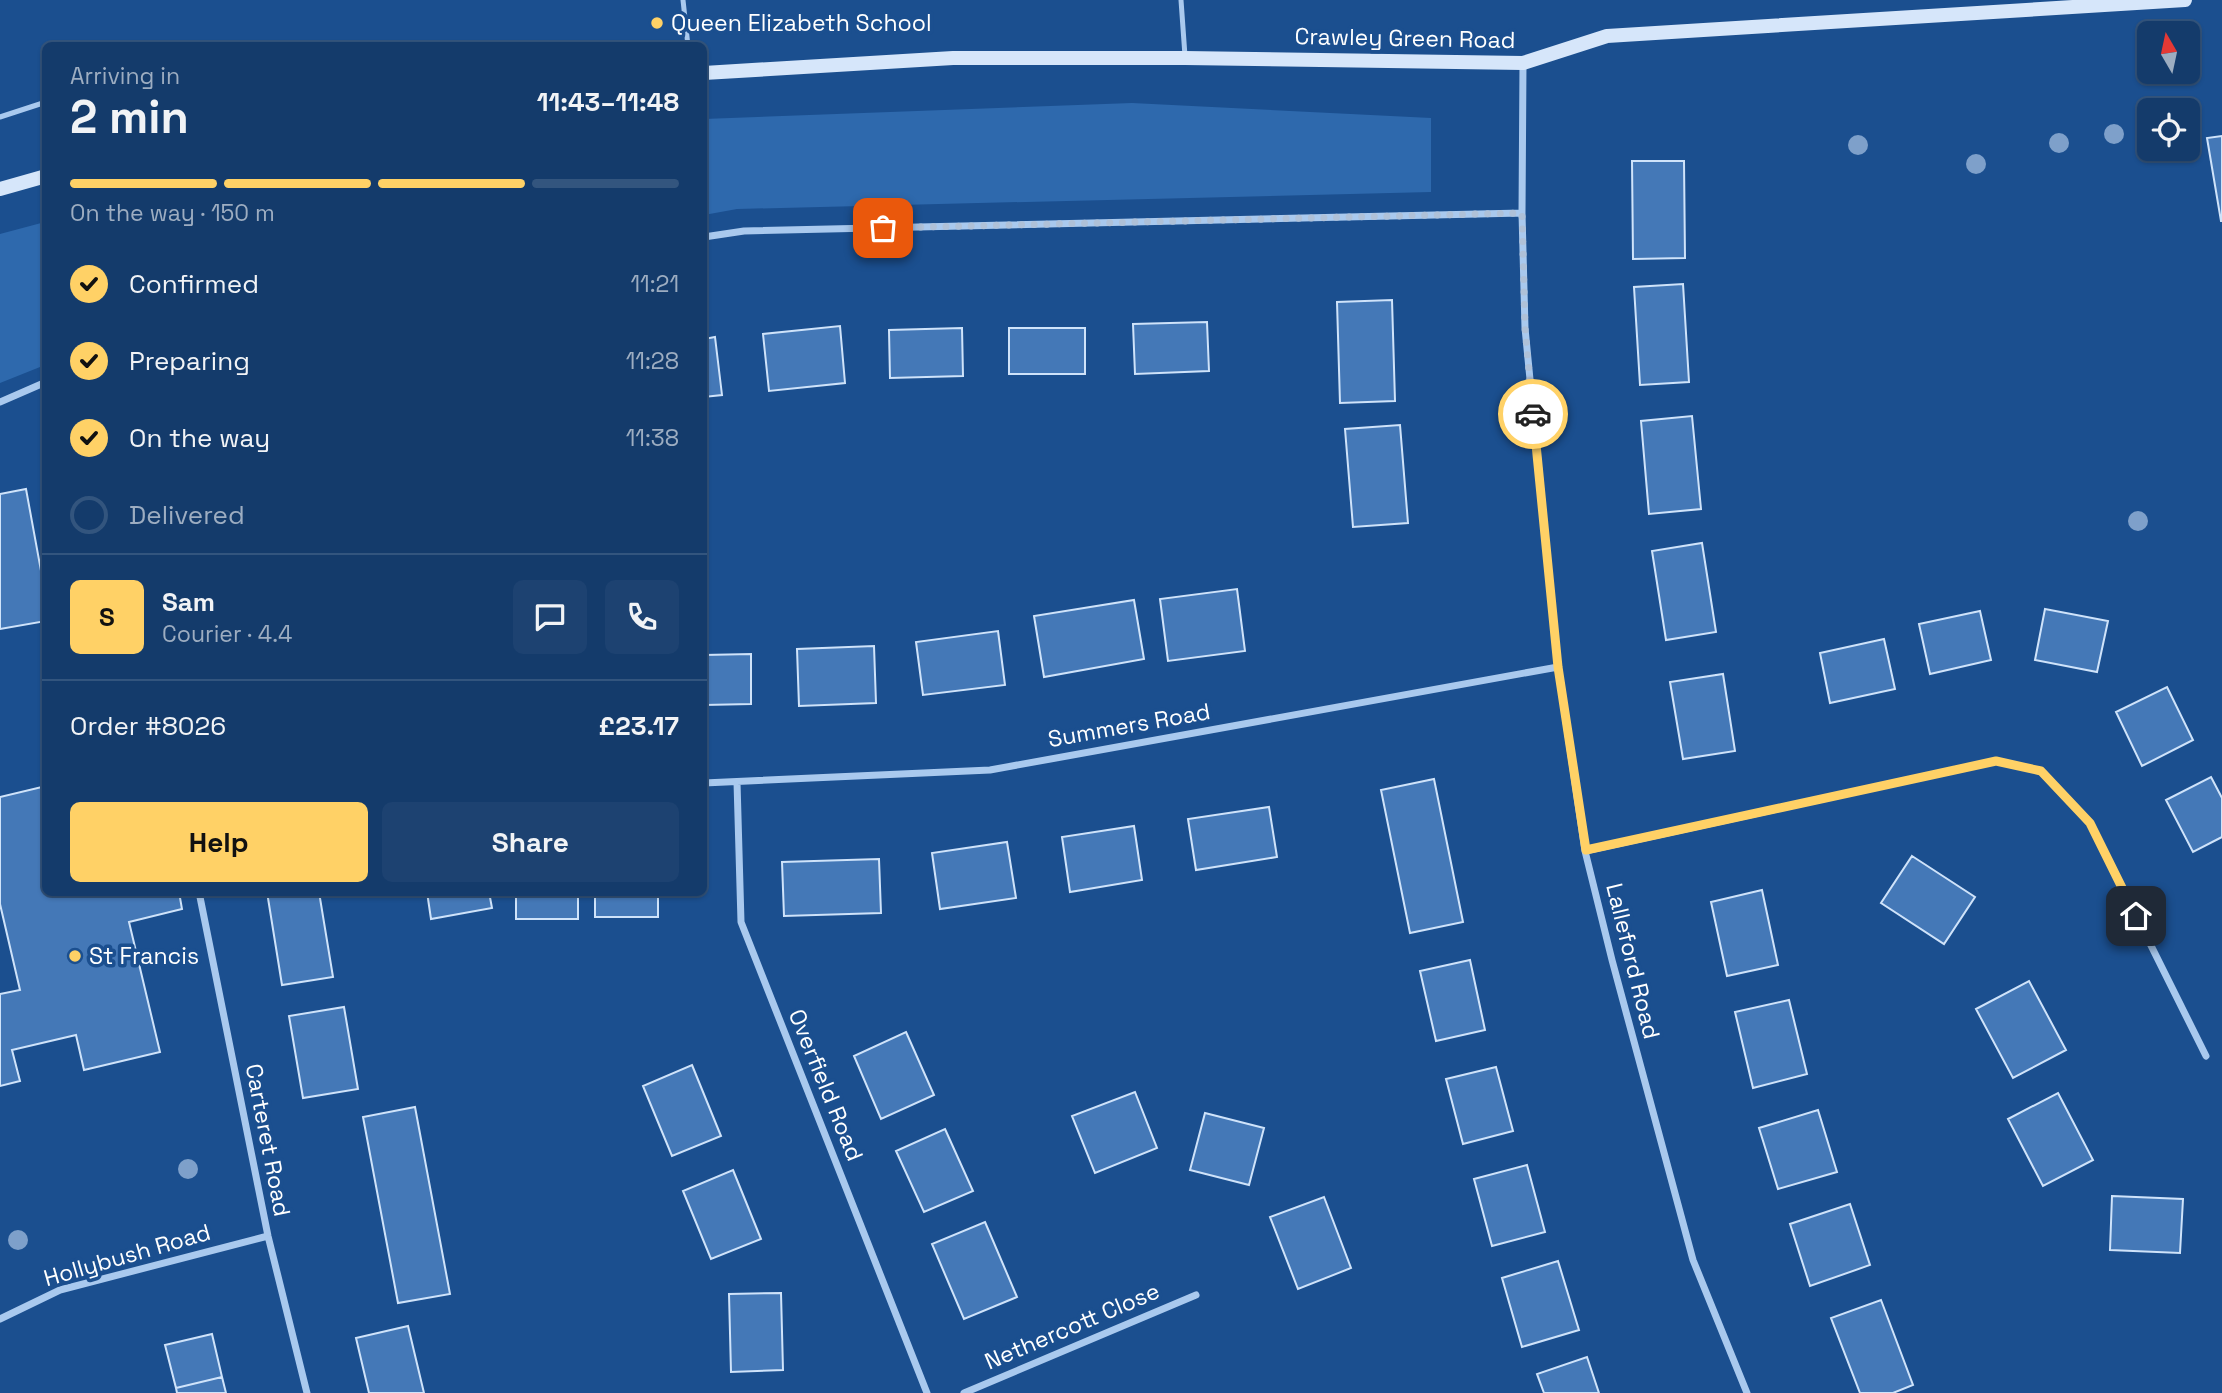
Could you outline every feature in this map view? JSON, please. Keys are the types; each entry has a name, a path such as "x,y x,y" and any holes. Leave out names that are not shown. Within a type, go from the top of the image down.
{"street":[{"name":"Crawley Green Road","path":"707,73 954,58 1523,63 1607,36 2185,0"},
{"name":"Lalleford Road","path":"1523,63 1522,213 1525,328 1558,667 1586,850 1612,960 1693,1261 1747,1393"},
{"path":"0,189 42,177"},
{"path":"707,237 744,231 1522,213"},
{"path":"0,402 42,384"},
{"name":"Summers Road","path":"707,783 990,770 1558,667"},
{"path":"1586,850 1996,761 2041,771 2090,823 2206,1056"},
{"name":"Overfield Road","path":"737,782 741,922 927,1393"},
{"name":"Carteret Road","path":"200,896 268,1237 307,1393"},
{"name":"Hollybush Road","path":"0,1319 60,1290 268,1237"},
{"name":"Nethercott Close","path":"964,1393 1196,1295"}],"lane":[{"path":"683,0 688,42"},
{"path":"1181,0 1185,58"},
{"path":"0,117 42,103"}],"shaded area":[{"path":"1132,103 1431,118 1431,192 737,209 707,214 707,119"},
{"path":"42,223 42,366 0,383 0,234"}],"building":[{"path":"2222,136 2222,221 2221,221 2207,138"},
{"path":"1632,161 1684,161 1685,258 1633,259"},
{"path":"1683,284 1689,382 1640,385 1634,287"},
{"path":"1392,300 1395,401 1340,403 1337,302"},
{"path":"1207,322 1209,371 1135,374 1133,324"},
{"path":"840,326 845,383 769,391 763,334"},
{"path":"962,328 963,376 890,378 889,330"},
{"path":"1009,328 1085,328 1085,374 1009,374"},
{"path":"715,337 722,395 707,397 707,338"},
{"path":"1692,416 1701,509 1649,514 1641,421"},
{"path":"1400,425 1408,523 1353,527 1345,429"},
{"path":"26,489 42,576 42,622 0,629 0,494"},
{"path":"1702,543 1716,632 1666,640 1652,551"},
{"path":"1237,589 1245,651 1168,661 1160,599"},
{"path":"1134,600 1144,659 1044,677 1034,616"},
{"path":"2045,609 2108,621 2097,672 2035,660"},
{"path":"1980,611 1991,660 1930,674 1919,624"},
{"path":"998,631 1005,685 923,695 916,642"},
{"path":"1884,639 1895,689 1830,703 1820,653"},
{"path":"874,646 876,703 799,706 797,649"},
{"path":"751,654 751,704 707,705 707,655"},
{"path":"1723,674 1735,751 1683,759 1670,682"},
{"path":"2167,687 2193,740 2142,766 2116,712"},
{"path":"2211,777 2222,798 2222,837 2193,852 2166,800"},
{"path":"1434,779 1463,922 1410,933 1381,790"},
{"name":"St Francis","path":"42,787 42,896 180,896 182,909 129,922 160,1052 84,1070 76,1035 12,1050 20,1081 0,1086 0,994 20,990 0,904 0,797"},
{"path":"1269,807 1277,857 1196,870 1188,819"},
{"path":"1134,826 1142,880 1070,892 1062,837"},
{"path":"1007,842 1016,898 940,909 932,853"},
{"path":"1912,856 1975,897 1944,944 1881,903"},
{"path":"879,859 881,913 784,916 782,862"},
{"path":"1762,890 1778,965 1727,976 1711,902"},
{"path":"268,896 320,896 333,977 282,985"},
{"path":"428,896 490,896 492,908 431,919"},
{"path":"516,896 578,896 578,919 516,919"},
{"path":"595,896 658,896 658,917 595,917"},
{"path":"1470,960 1485,1030 1436,1041 1420,971"},
{"path":"2029,981 2066,1050 2013,1078 1976,1009"},
{"path":"1789,1000 1807,1074 1753,1088 1735,1012"},
{"path":"344,1007 358,1089 303,1098 289,1016"},
{"path":"906,1032 934,1095 881,1119 854,1056"},
{"path":"692,1065 721,1136 672,1156 643,1086"},
{"path":"1496,1067 1513,1131 1463,1144 1446,1079"},
{"path":"1135,1092 1157,1148 1095,1173 1072,1116"},
{"path":"2058,1093 2093,1160 2043,1186 2008,1119"},
{"path":"415,1107 450,1294 398,1303 363,1117"},
{"path":"1818,1110 1837,1172 1778,1189 1759,1128"},
{"path":"1205,1113 1264,1128 1249,1185 1190,1170"},
{"path":"945,1129 973,1191 924,1212 896,1151"},
{"path":"1527,1165 1545,1232 1492,1246 1474,1179"},
{"path":"733,1170 761,1239 711,1259 683,1191"},
{"path":"2112,1196 2183,1199 2180,1253 2110,1250"},
{"path":"1324,1197 1351,1268 1298,1289 1270,1217"},
{"path":"1850,1204 1870,1265 1810,1286 1790,1224"},
{"path":"985,1222 1017,1297 964,1319 932,1244"},
{"path":"1558,1261 1579,1330 1522,1347 1502,1278"},
{"path":"781,1293 783,1370 731,1372 729,1294"},
{"path":"1881,1300 1913,1385 1893,1393 1860,1393 1831,1318"},
{"path":"408,1326 424,1393 369,1393 356,1338"},
{"path":"212,1334 222,1377 176,1388 165,1345"},
{"path":"1587,1357 1599,1393 1544,1393 1537,1374"},
{"path":"222,1377 226,1393 177,1393 176,1388"}],"way so far":[{"path":"883,228 1522,213 1525,328 1533,414"}],"place":[{"name":"Queen Elizabeth School","path":"657,23"},
{"name":"St Francis","path":"75,956"}],"route":[{"path":"1533,414 1558,667 1586,850 1996,761 2041,771 2090,823 2136,916"}]}
